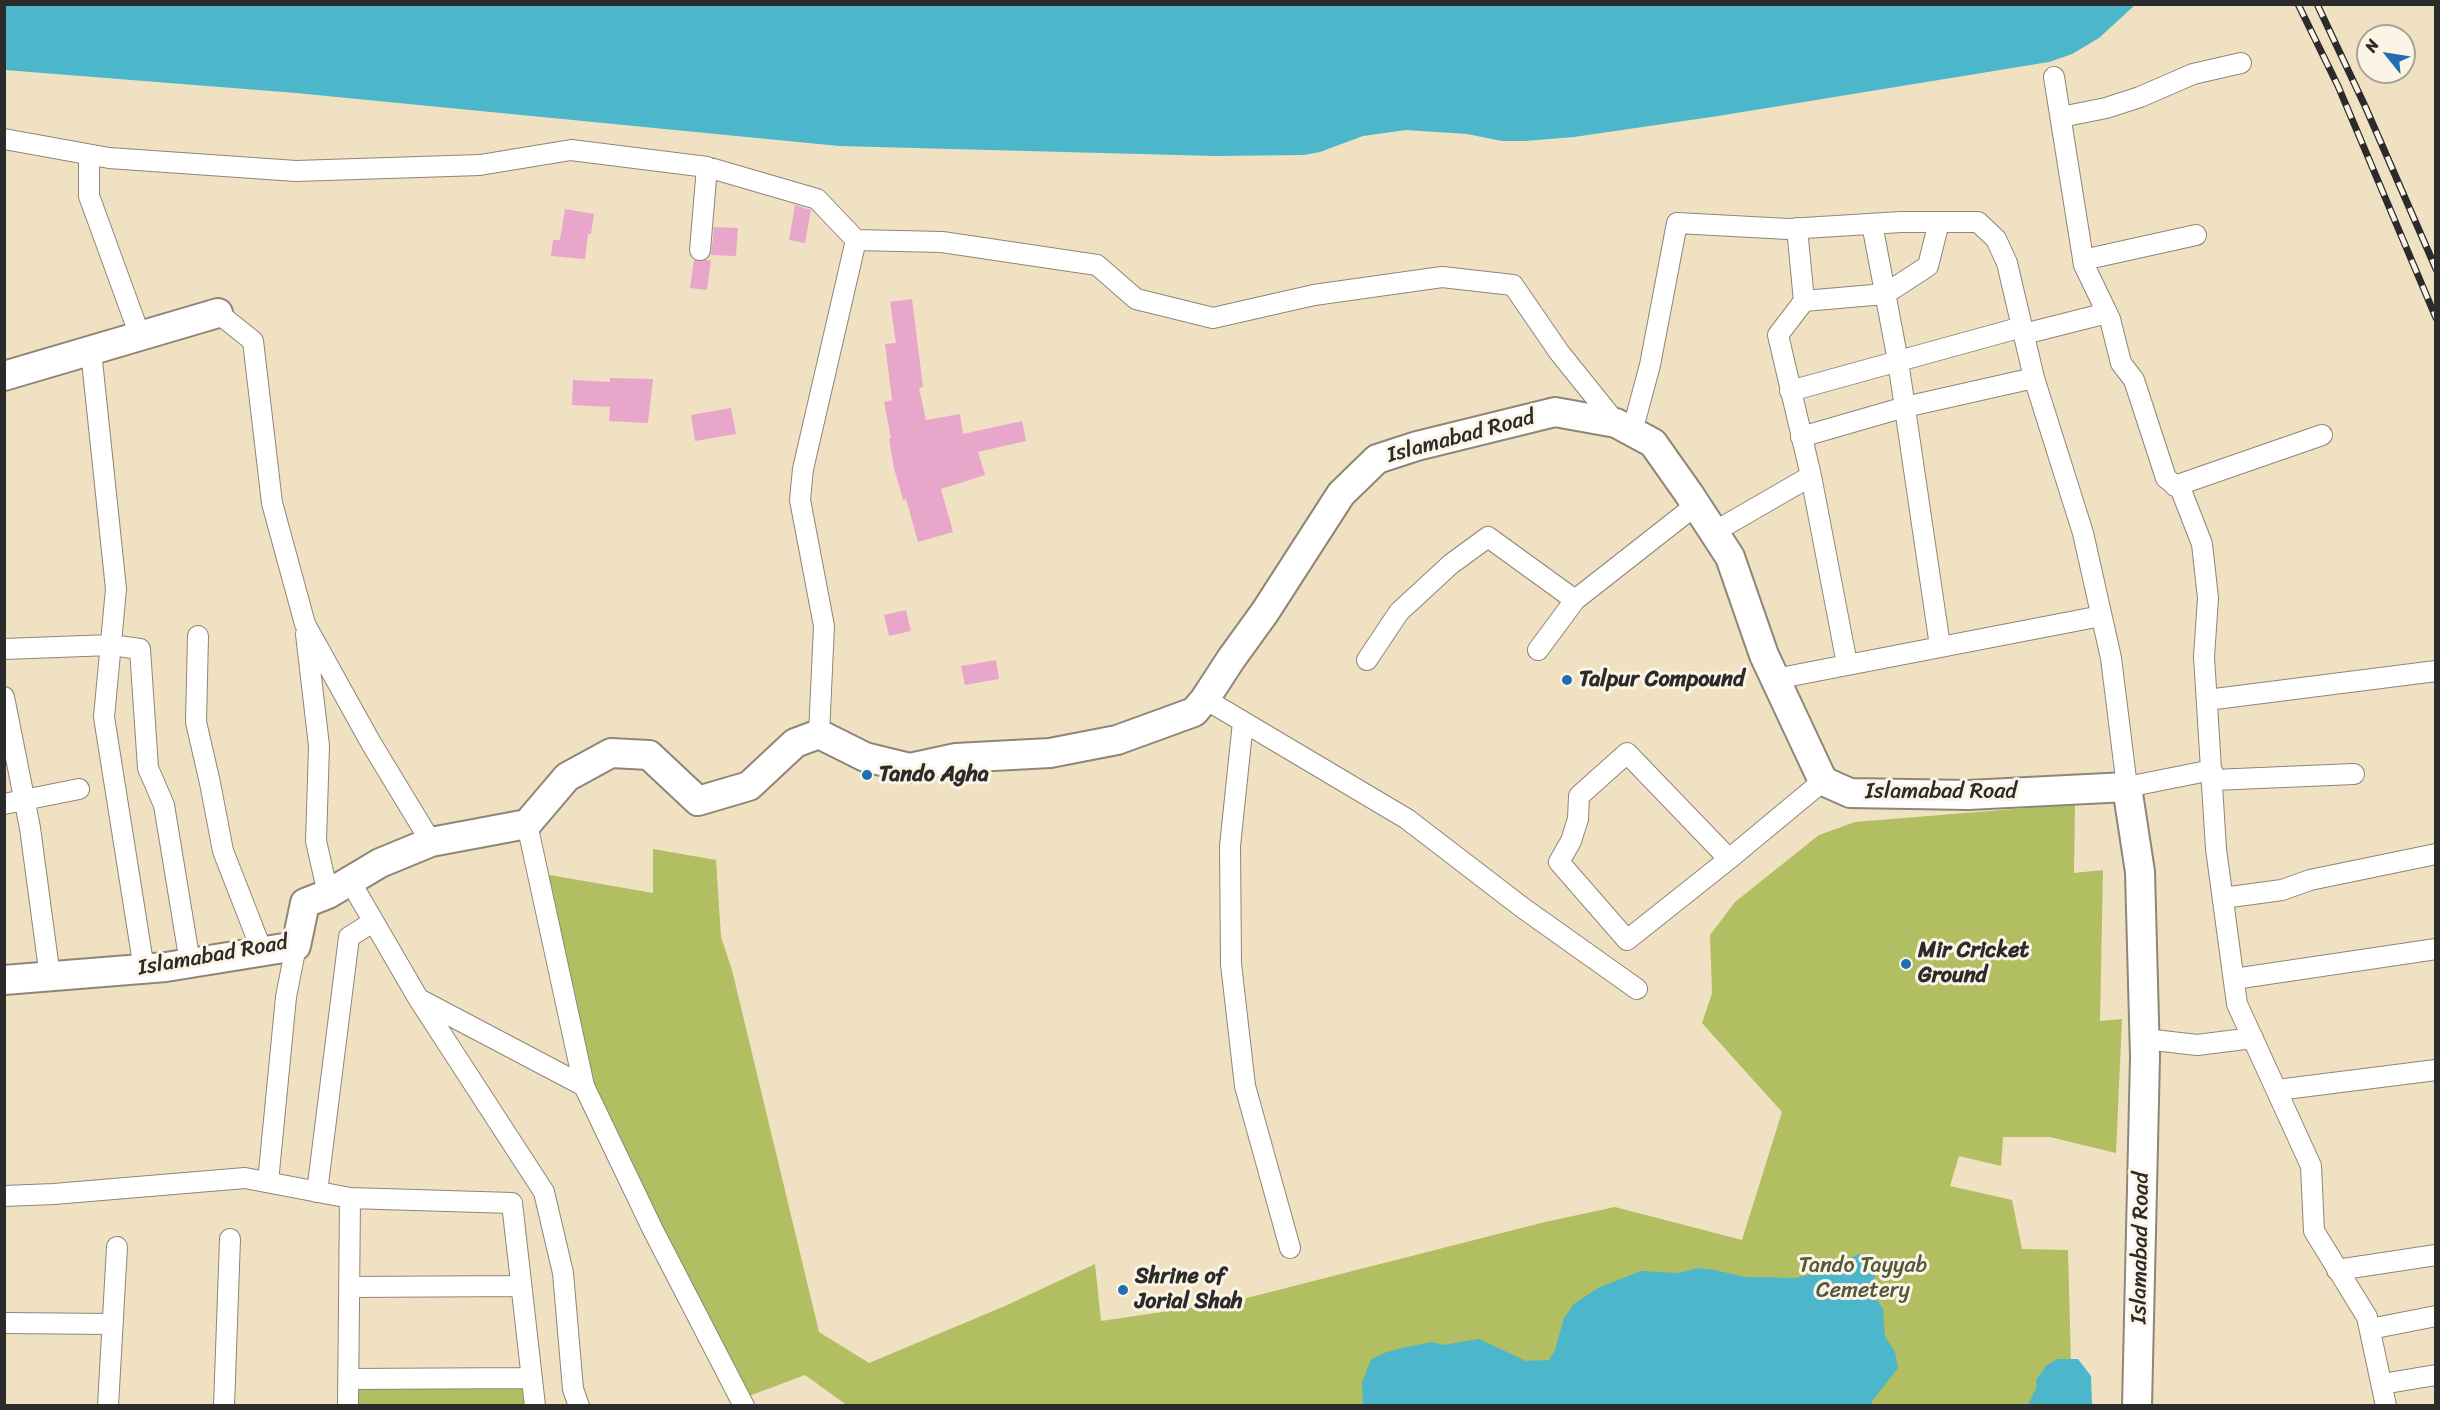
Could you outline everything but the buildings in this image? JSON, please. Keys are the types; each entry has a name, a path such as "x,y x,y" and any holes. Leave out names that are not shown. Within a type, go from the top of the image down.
{"street":[{"path":"2061,117 2106,108 2140,97 2193,74 2241,63"},
{"path":"2054,77 2083,260 2107,313 2121,363 2133,381 2166,478 2181,490 2202,544 2208,598 2204,657 2216,849 2236,1004 2311,1167 2314,1231 2367,1317 2386,1406"},
{"path":"4,139 109,158 296,171 480,165 571,150 707,167 817,199 856,240 942,242 1097,265 1136,299 1213,318 1314,295 1442,277 1513,285 1559,352 1624,428 1650,365 1677,223 1797,228 1978,222 1996,239 2007,263 2034,378 2083,533 2110,658 2127,787 2212,775 2354,774"},
{"path":"89,155 88,196 140,336"},
{"path":"700,250 707,167"},
{"path":"1804,301 1886,294 1928,266 1939,222"},
{"path":"1872,224 1898,361 1940,646"},
{"path":"1797,228 1804,301 1778,335 1811,476 1847,664"},
{"path":"2083,260 2196,235"},
{"path":"744,1406 584,1086 527,824 567,777 610,753 649,755 698,801 749,786 795,743 819,734 824,626 800,500 803,468 856,240"},
{"path":"4,376 218,313 253,341 272,503 305,624 319,746 316,841 339,888 374,922 418,998 544,1192 562,1273 573,1389 579,1406"},
{"path":"1790,391 1898,361 2107,313"},
{"path":"91,351 116,589 104,717 144,969"},
{"path":"1801,437 1905,407 2034,378"},
{"name":"Islamabad Road","path":"819,734 865,757 910,768 956,758 1050,753 1117,740 1194,712 1205,699 1341,494 1377,459 1417,446 1555,412 1624,428 1653,443 1730,557 1764,655 1823,781 1850,793 1968,795 2127,787 2140,872 2145,1039 2137,1406"},
{"path":"2175,486 2322,435"},
{"path":"1714,532 1811,476"},
{"path":"1538,650 1575,600 1696,504"},
{"path":"1367,660 1399,612 1451,564 1488,537 1575,600"},
{"path":"1775,679 2101,616"},
{"path":"305,624 371,743 431,842"},
{"path":"198,636 196,722 223,851 262,951"},
{"path":"4,649 111,645 140,650 148,768 164,805 190,963"},
{"path":"2207,700 2436,671"},
{"path":"4,697 24,799 50,977"},
{"path":"1205,699 1407,819 1523,908 1637,989"},
{"path":"1243,722 1230,846 1231,964 1245,1086 1290,1248"},
{"path":"1729,859 1627,753 1579,796 1578,819 1571,841 1559,862 1626,940 1729,859 1823,781"},
{"path":"4,804 79,789"},
{"name":"Islamabad Road","path":"4,980 144,969 296,946 305,903 339,888 380,863 431,842 527,824"},
{"path":"2223,898 2282,890 2310,880 2436,854"},
{"path":"317,1192 349,937 374,922"},
{"path":"268,1182 286,997 296,946"},
{"path":"2234,979 2436,949"},
{"path":"418,998 584,1086"},
{"path":"2145,1039 2197,1045 2253,1038"},
{"path":"2277,1090 2436,1070"},
{"path":"4,1196 245,1178 350,1198 512,1203 535,1406"},
{"path":"348,1406 350,1198"},
{"path":"224,1406 230,1239"},
{"path":"108,1406 117,1247"},
{"path":"2337,1270 2436,1255"},
{"path":"349,1287 521,1286"},
{"path":"2370,1329 2436,1316"},
{"path":"4,1323 112,1324"},
{"path":"2382,1384 2436,1375"},
{"path":"348,1379 532,1378"}],"green space":[{"name":"Tando Tayyab Cemetery","path":"2075,804 2074,873 2103,870 2100,1021 2122,1019 2116,1153 2050,1137 2003,1137 2001,1166 1959,1156 1950,1186 2012,1200 2022,1249 2068,1250 2072,1405 848,1406 805,1375 741,1399 584,1086 538,873 653,893 653,849 716,860 721,937 732,970 819,1332 869,1363 1005,1306 1095,1264 1101,1321 1231,1302 1545,1222 1615,1207 1742,1240 1782,1112 1702,1023 1712,993 1710,935 1735,902 1819,835 1855,822"},
{"path":"532,1378 535,1406 348,1406 348,1379"}],"water":[{"path":"4,5 2135,5 2099,38 2072,54 2049,62 1574,137 1502,141 1467,134 1406,130 1363,136 1320,152 1304,155 1215,156 839,146 296,93 5,70"},
{"path":"1856,1255 1872,1256 1876,1265 1873,1293 1883,1309 1885,1336 1895,1352 1898,1368 1871,1405 1363,1405 1362,1382 1371,1360 1384,1353 1406,1347 1432,1342 1443,1345 1479,1339 1526,1361 1549,1360 1555,1350 1564,1318 1574,1304 1598,1288 1641,1271 1678,1273 1698,1268 1745,1277 1796,1278 1833,1269"},
{"path":"2058,1359 2078,1359 2091,1376 2092,1405 2028,1405 2037,1386 2036,1380 2047,1365"}],"railway":[{"path":"2298,4 2338,86 2436,318"},
{"path":"2317,4 2365,106 2436,269"}],"place":[{"name":"Talpur Compound","path":"1567,680"},
{"name":"Tando Agha","path":"867,775"},
{"name":"Mir Cricket Ground","path":"1906,964"},
{"name":"Shrine of Jorial Shah","path":"1123,1290"}]}
